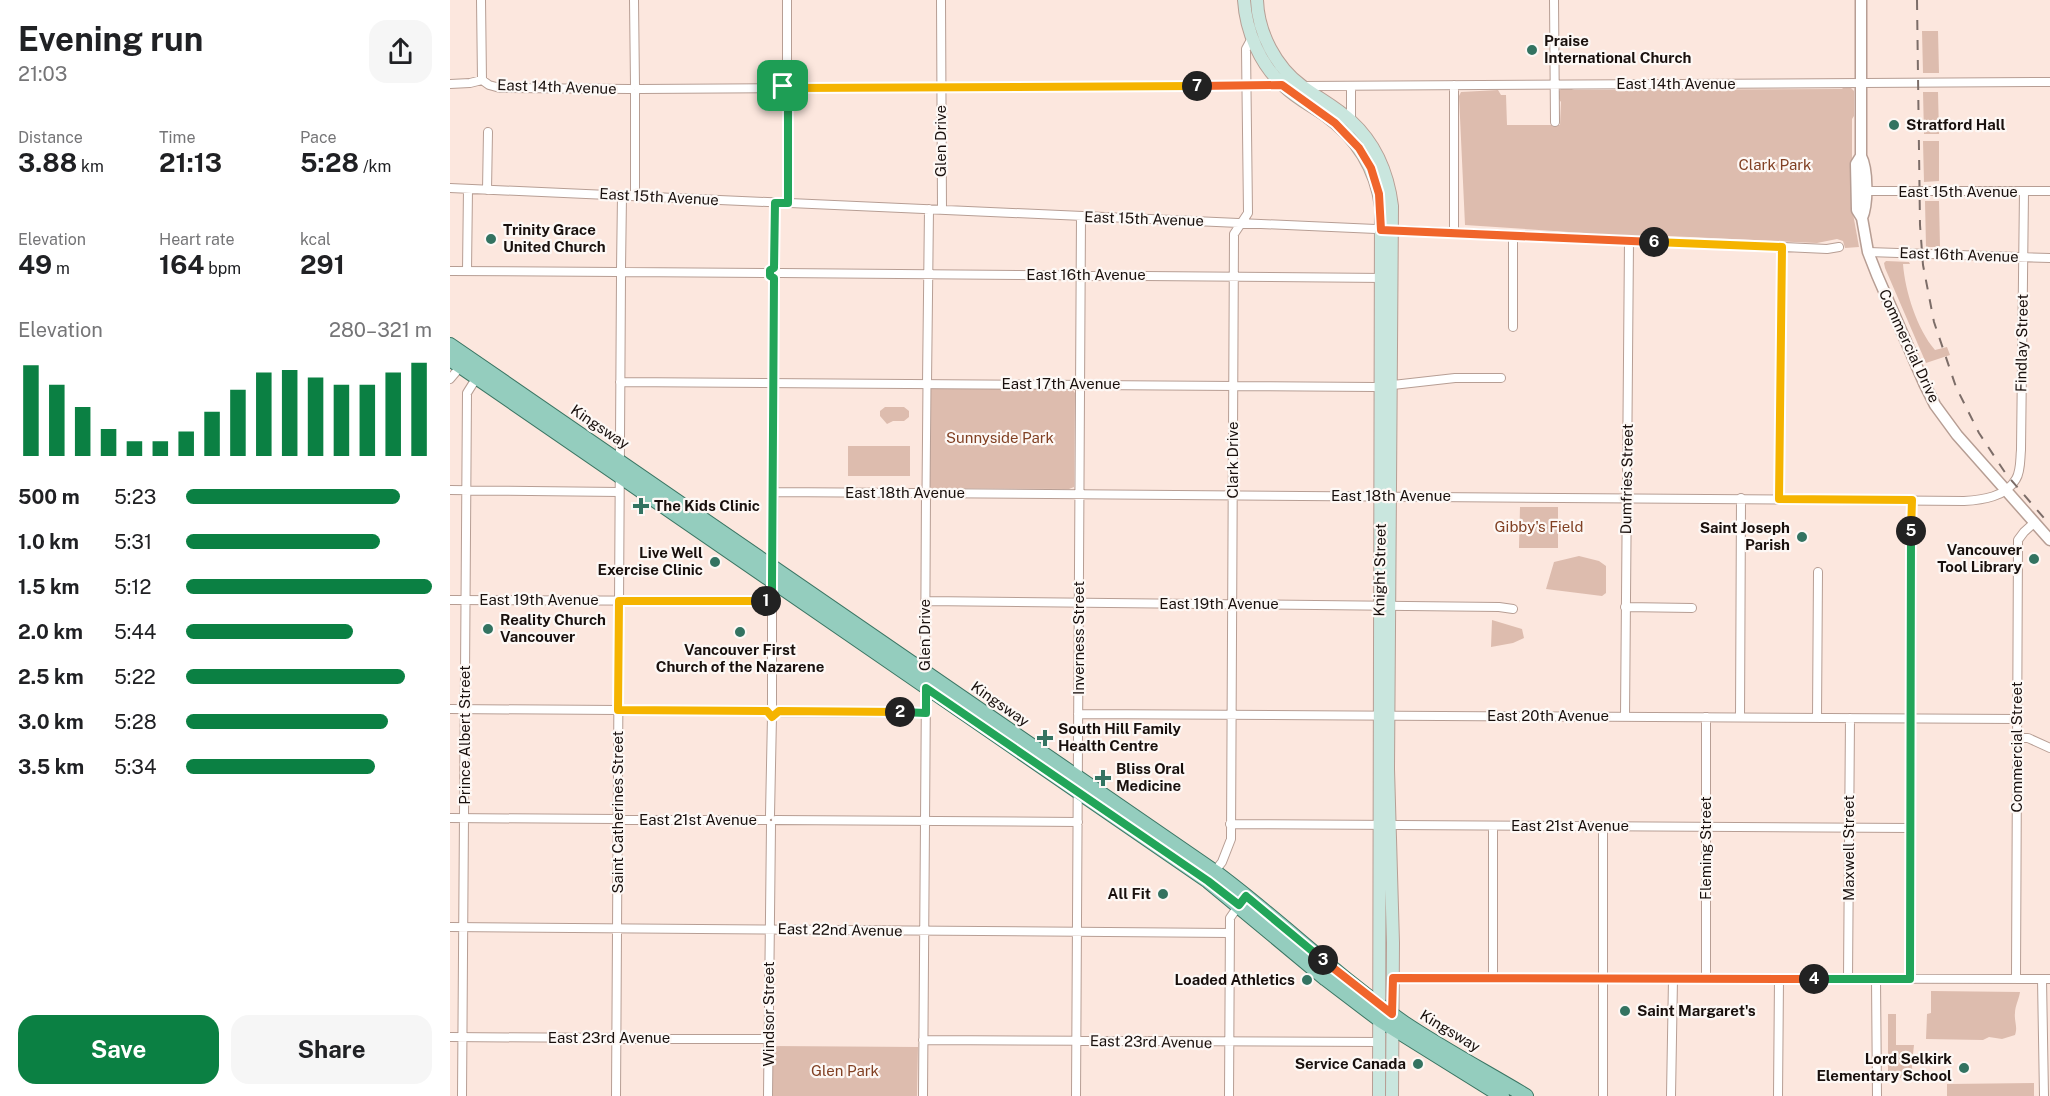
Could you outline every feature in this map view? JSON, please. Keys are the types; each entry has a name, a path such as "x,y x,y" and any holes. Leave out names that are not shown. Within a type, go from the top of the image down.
{"main road":[{"name":"Clark Drive","path":"1244,0 1252,38 1264,61 1282,85"},
{"path":"1257,0 1258,15 1267,43 1288,74 1302,86"},
{"name":"Knight Street","path":"1282,85 1335,123 1365,156 1379,194 1387,230"},
{"name":"Knight Street","path":"1302,86 1351,120 1367,140 1381,165 1390,193 1386,278 1384,824 1380,1004"},
{"name":"Kingsway","path":"450,345 1078,777 1380,1004 1392,1029 1502,1096"},
{"name":"Kingsway","path":"456,362 1078,793 1211,876"},
{"name":"Knight Street","path":"1379,1096 1380,1042 1393,978 1384,824"},
{"name":"Kingsway","path":"1242,900 1326,979 1386,1017 1526,1096"},
{"path":"1392,1029 1392,1096"}],"street":[{"path":"481,0 482,80"},
{"path":"634,0 635,196"},
{"path":"787,0 788,203"},
{"name":"Glen Drive","path":"941,0 942,210"},
{"path":"1554,0 1555,122"},
{"name":"Commercial Drive","path":"1861,0 1861,156 1865,163 1866,210 1862,218"},
{"name":"Clark Drive","path":"1211,876 1228,849 1230,824 1234,234 1248,213 1246,49 1252,38"},
{"name":"East 14th Avenue","path":"450,84 482,80 500,88 635,89 1282,85"},
{"name":"East 14th Avenue","path":"1302,86 2050,82"},
{"path":"1454,85 1454,233"},
{"path":"1351,86 1351,120"},
{"path":"487,190 488,132"},
{"name":"Commercial Drive","path":"1861,156 1856,164 1857,210 1862,218 1868,252 1935,405 1956,435 2050,540"},
{"name":"East 15th Avenue","path":"450,188 1629,241 1827,249 1839,247"},
{"path":"467,271 468,189"},
{"name":"East 15th Avenue","path":"1865,191 2050,191"},
{"name":"Findlay Street","path":"2005,489 2017,477 2021,450 2024,191"},
{"name":"Saint Catherines Street","path":"616,1096 622,196"},
{"name":"Windsor Street","path":"768,1096 775,203"},
{"name":"Glen Drive","path":"923,1096 928,209"},
{"name":"Inverness Street","path":"1076,1096 1081,216"},
{"path":"1513,236 1513,327"},
{"name":"Dumfries Street","path":"1625,717 1629,241"},
{"path":"1779,499 1782,247"},
{"name":"East 16th Avenue","path":"1868,252 2050,258"},
{"name":"East 16th Avenue","path":"450,271 1386,278"},
{"path":"450,379 456,362"},
{"name":"Prince Albert Street","path":"462,1096 467,390 477,377"},
{"name":"East 17th Avenue","path":"620,382 1234,386 1385,385 1455,378 1501,378"},
{"name":"East 18th Avenue","path":"773,492 1912,500 1987,499 2005,489"},
{"path":"450,490 619,492"},
{"path":"1740,717 1741,498"},
{"path":"1910,979 1912,500"},
{"name":"Commercial Street","path":"2016,979 2018,540 2035,522"},
{"path":"1817,718 1818,572"},
{"name":"East 19th Avenue","path":"450,600 772,602"},
{"name":"East 19th Avenue","path":"925,601 1385,605 1513,609"},
{"path":"1625,607 1692,608"},
{"path":"450,709 926,713"},
{"name":"East 20th Avenue","path":"1078,714 2017,719"},
{"name":"Fleming Street","path":"1706,979 1707,717"},
{"name":"Maxwell Street","path":"1848,979 1850,718"},
{"path":"2017,738 2028,738 2050,748"},
{"name":"East 21st Avenue","path":"450,818 1078,822"},
{"name":"East 21st Avenue","path":"1230,824 1910,828"},
{"path":"1493,826 1493,978"},
{"path":"1603,826 1603,1096"},
{"path":"1229,1096 1230,916 1242,900"},
{"name":"East 22nd Avenue","path":"450,927 1230,933"},
{"path":"1393,978 2046,979 2044,1096"},
{"path":"1671,1096 1673,978"},
{"path":"1778,1096 1779,979"},
{"path":"1876,979 1877,1096"},
{"name":"East 23rd Avenue","path":"450,1037 768,1039"},
{"name":"East 23rd Avenue","path":"923,1040 1380,1042"}],"green space":[{"path":"1922,31 1938,31 1939,73 1923,73"},
{"name":"Clark Park","path":"1850,87 1854,91 1852,208 1859,247 1845,248 1843,241 1837,239 1817,243 1647,235 1643,237 1465,225 1459,96 1461,92 1498,90 1501,95 1506,95 1507,125 1560,125 1561,102 1558,95 1561,89 1842,89"},
{"path":"1923,92 1938,92 1939,134 1924,134"},
{"path":"1923,141 1939,141 1939,181 1924,182"},
{"path":"1925,201 1939,201 1940,247 1926,247"},
{"path":"1886,261 1909,262 1910,264 1903,264 1904,275 1917,321 1935,350 1947,347 1950,355 1926,363 1885,268"},
{"name":"Sunnyside Park","path":"925,388 1072,389 1075,393 1074,487 1069,489 927,488"},
{"path":"885,407 904,407 909,411 909,417 904,421 893,421 887,424 880,416 880,411"},
{"path":"848,446 910,446 910,476 848,476"},
{"name":"Gibby's Field","path":"1520,507 1558,507 1558,548 1519,548"},
{"path":"1579,556 1599,561 1606,566 1606,593 1602,596 1546,589 1554,562"},
{"path":"1492,620 1522,629 1524,638 1513,643 1491,647"},
{"path":"1931,991 2020,992 2015,1010 2015,1035 2002,1039 1989,1037 1983,1040 1926,1039 1927,1014 1931,1013"},
{"path":"1888,1014 1896,1014 1896,1045 1914,1045 1911,1055 1913,1078 1888,1078"},
{"name":"Glen Park","path":"772,1046 918,1047 917,1096 773,1096"},
{"path":"2034,1083 2034,1096 1947,1096 1947,1084"}],"railway":[{"path":"1917,0 1920,225 1923,265 1934,322 1956,387 1979,433 2006,474 2050,525"}],"place":[{"name":"Praise International Church","path":"1532,50"},
{"name":"Stratford Hall","path":"1894,125"},
{"name":"Trinity Grace United Church","path":"491,239"},
{"name":"The Kids Clinic","path":"641,506"},
{"name":"Saint Joseph Parish","path":"1802,537"},
{"name":"Vancouver Tool Library","path":"2034,559"},
{"name":"Live Well Exercise Clinic","path":"715,562"},
{"name":"Reality Church Vancouver","path":"488,629"},
{"name":"Vancouver First Church of the Nazarene","path":"740,632"},
{"name":"South Hill Family Health Centre","path":"1045,738"},
{"name":"Bliss Oral Medicine","path":"1103,778"},
{"name":"All Fit","path":"1163,894"},
{"name":"Loaded Athletics","path":"1307,980"},
{"name":"Saint Margaret's","path":"1625,1011"},
{"name":"Service Canada","path":"1418,1064"},
{"name":"Lord Selkirk Elementary School","path":"1964,1068"}],"route":[{"path":"786,83 790,83 793,88 1282,85 1335,123 1365,156 1379,194 1381,230 1782,247 1779,499 1912,500 1910,979 1393,978 1392,1014 1246,896 1239,905 1208,881 926,688 926,713 779,711 772,717 767,711 618,710 619,601 772,602 774,278 771,278 769,273 774,268 775,203 788,203 788,93 783,90 783,86 786,83"}]}
